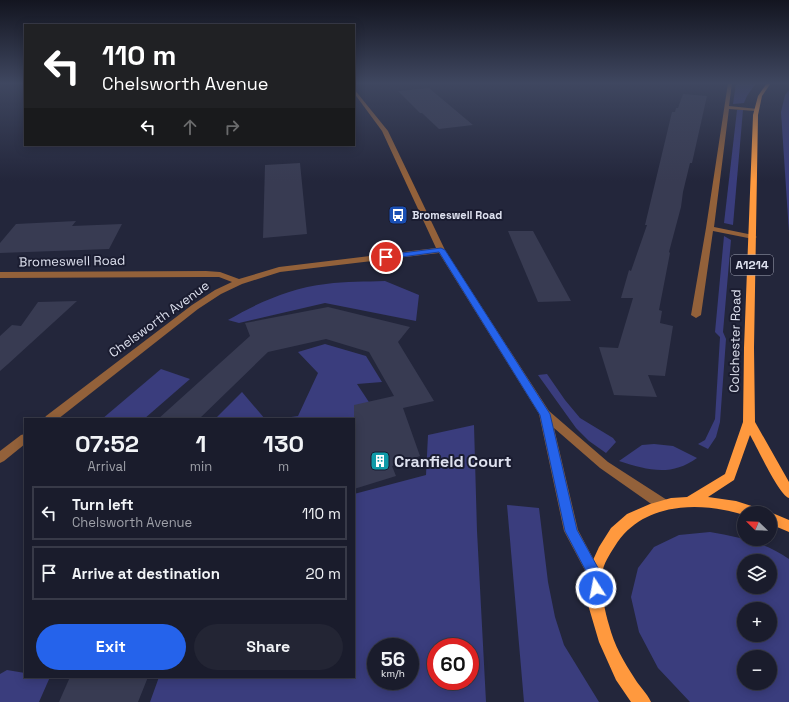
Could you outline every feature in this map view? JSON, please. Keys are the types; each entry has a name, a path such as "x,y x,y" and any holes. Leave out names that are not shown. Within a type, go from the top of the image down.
{"main road":[{"name":"Colchester Road","path":"691,501 730,477 749,422 749,348 756,138 755,116"},
{"name":"Colchester Road","path":"749,422 777,475 789,493"},
{"path":"638,700 617,668 597,615 595,575 610,539 622,525 637,514 662,504 691,501 716,502 737,507"},
{"path":"777,521 789,526"}],"street":[{"path":"373,116 385,131 441,250 545,414 604,465 662,504"},
{"path":"696,315 727,116"},
{"path":"710,228 753,237"},
{"name":"Chelsworth Avenue","path":"51,418 195,306 218,292 239,282 278,270 441,250"},
{"name":"Bromeswell Road","path":"0,275 206,274 220,276 239,282"},
{"path":"545,414 571,531 595,575"},
{"path":"0,458 24,439"}],"shaded area":[{"path":"736,116 742,116 733,225 724,223"},
{"path":"781,116 789,116 789,233"},
{"path":"724,236 731,240 723,332 726,339 720,422 716,437 708,449 698,444 705,440 715,419 720,337 715,332"},
{"path":"385,281 419,295 416,321 325,303 239,323 228,320 251,307 288,292 300,289 333,283"},
{"path":"325,344 366,356 382,382 357,384 390,434 355,419 355,418 284,418 298,416 318,373 298,352"},
{"path":"161,369 190,379 145,418 103,418"},
{"path":"547,374 565,400 580,418 613,438 616,442 606,453 589,441 576,428 538,375"},
{"path":"242,392 264,418 216,418"},
{"path":"474,425 477,531 486,702 150,702 159,678 355,678 355,494 426,475 428,435"},
{"path":"654,444 673,446 697,458 678,468 668,470 649,469 619,461 642,445"},
{"path":"507,505 539,508 548,582 555,617 564,645 599,702 524,702"},
{"path":"710,532 737,538 737,546 766,546 789,559 789,702 690,702 658,668 639,632 631,597 638,568 654,547 679,535"},
{"path":"7,670 24,673 24,678 50,678 39,702 0,702 0,674"}],"building":[{"path":"425,116 462,116 473,125 439,129"},
{"path":"671,116 703,116 669,252 659,310 662,311 660,323 673,326 665,376 648,375 657,397 614,395 599,347 618,348 633,298 621,298 629,270 631,271 647,225 645,225"},
{"path":"300,163 307,234 263,238 265,165"},
{"path":"76,221 72,226 122,224 109,249 0,253 0,243 16,224"},
{"path":"508,231 533,231 571,301 538,302"},
{"path":"77,301 0,371 0,336 12,325 21,326 38,302"},
{"path":"328,307 410,327 398,342 434,401 403,408 420,456 392,466 396,476 355,489 354,405 394,396 369,352 326,339 268,352 200,418 159,418 250,336 245,323"},
{"path":"70,678 148,678 138,702 59,702"}],"place":[{"name":"Bromeswell Road","path":"398,215"},
{"name":"Cranfield Court","path":"380,461"}],"route":[{"path":"386,257 441,250 545,414 571,531 595,575 596,588"}]}
